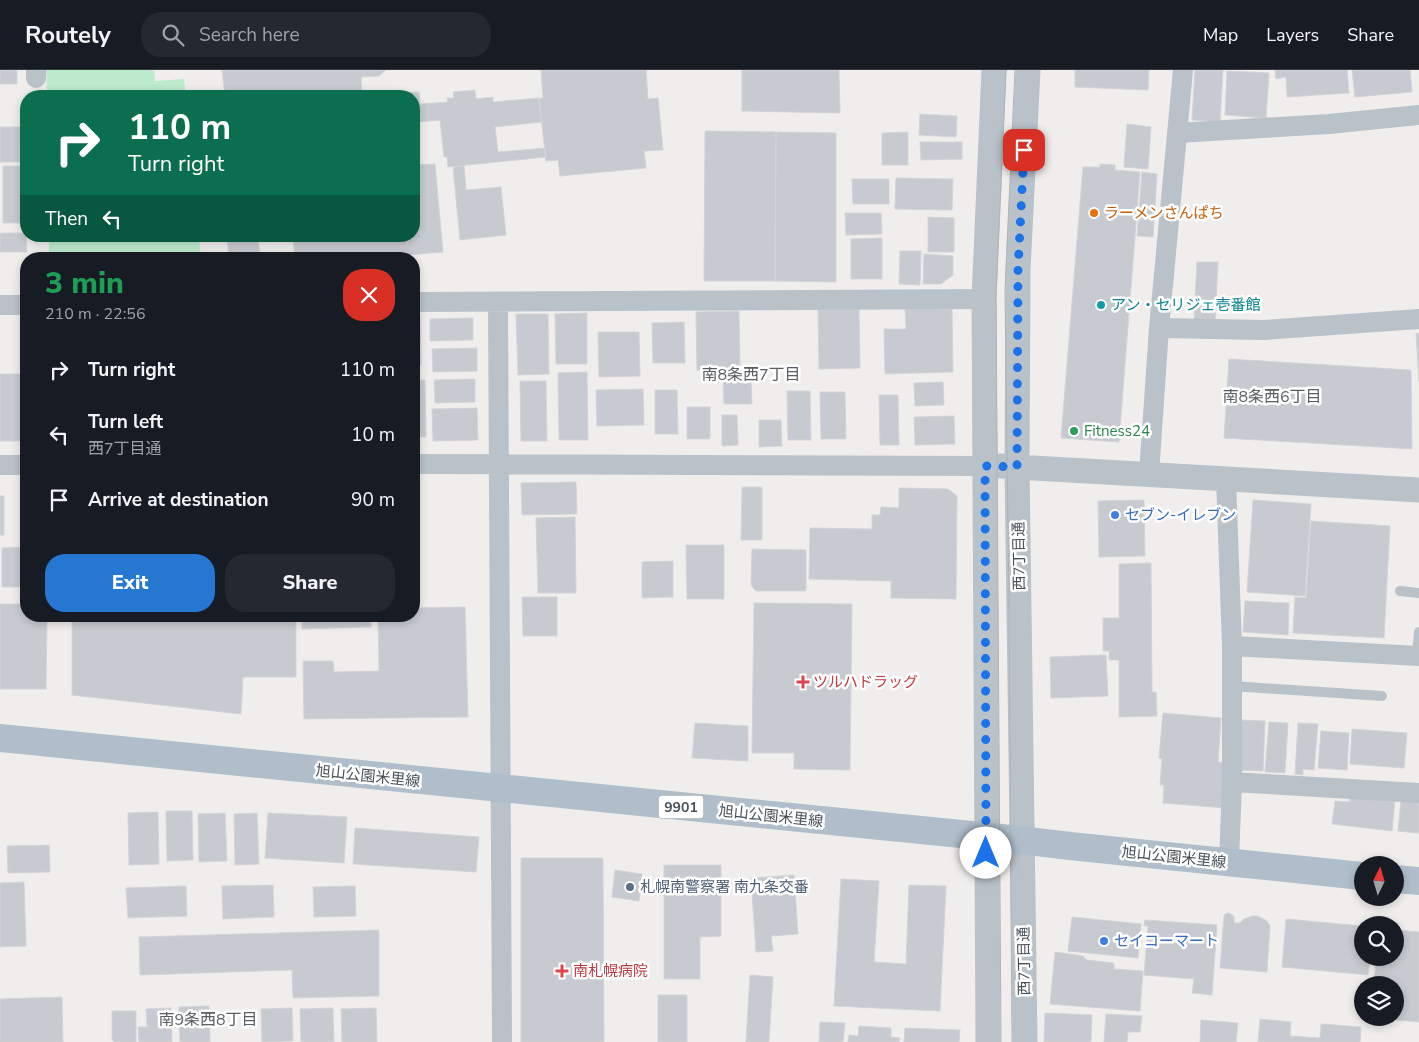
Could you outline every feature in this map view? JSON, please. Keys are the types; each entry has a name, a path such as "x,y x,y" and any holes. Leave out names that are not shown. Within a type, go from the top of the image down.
{"main road":[{"name":"旭山公園米里線","path":"0,738 1023,840 1354,875"},
{"path":"1404,880 1419,881"}],"street":[{"path":"988,1042 984,299 994,70"},
{"name":"西7丁目通","path":"1025,1042 1017,467 1018,270 1028,70"},
{"path":"1149,474 1159,328 1182,70"},
{"path":"1177,133 1330,131 1419,115"},
{"path":"420,302 984,299"},
{"path":"498,302 502,1042"},
{"path":"0,305 20,305"},
{"path":"1159,328 1264,330 1419,319"},
{"path":"420,464 985,466 1419,490"},
{"path":"0,465 20,465"},
{"path":"1226,478 1232,646 1232,782 1229,862"},
{"path":"1232,646 1418,656"},
{"path":"1232,782 1419,794"}],"lane":[{"path":"1400,591 1419,593"},
{"path":"1418,656 1419,632"},
{"path":"1232,686 1382,696"}],"green space":[{"path":"46,70 154,70 155,81 184,79 185,90 47,90"},
{"path":"49,242 200,242 200,252 49,252"}],"building":[{"path":"0,70 17,70 17,84 0,84"},
{"path":"222,70 386,70 379,76 361,77 362,90 224,90"},
{"path":"541,70 646,70 648,99 658,98 663,150 644,151 646,168 560,176 558,160 546,161 539,98 543,98"},
{"path":"742,70 839,70 840,113 742,111"},
{"path":"1075,70 1149,70 1148,90 1075,87"},
{"path":"1195,70 1223,70 1220,122 1192,120"},
{"path":"1275,70 1347,70 1349,93 1287,97 1286,77 1276,79"},
{"path":"1352,70 1410,70 1412,92 1355,97"},
{"path":"1227,71 1269,73 1266,118 1225,115"},
{"path":"475,90 476,99 493,97 493,102 539,98 542,122 495,127 498,152 545,148 546,157 448,167 447,157 444,157 440,120 420,122 420,104 448,102 447,98 454,98 453,92"},
{"path":"920,114 957,116 956,137 919,135"},
{"path":"1127,124 1151,127 1148,169 1124,167"},
{"path":"0,127 20,127 20,162 0,162"},
{"path":"705,131 776,132 775,281 704,281"},
{"path":"776,132 836,133 836,282 775,281"},
{"path":"908,132 908,165 882,165 882,133"},
{"path":"920,142 962,142 962,159 921,160"},
{"path":"435,164 443,252 420,254 420,252 294,252 294,242 420,242 420,165"},
{"name":"アン・セリジェ壱番館","path":"1100,164 1115,165 1115,170 1140,172 1119,442 1061,438 1083,167 1100,167"},
{"path":"3,166 20,166 20,223 3,223"},
{"path":"464,166 466,190 501,187 506,235 460,240 453,167"},
{"path":"1142,172 1157,174 1153,237 1137,236"},
{"path":"896,178 953,179 952,210 895,209"},
{"path":"852,179 889,179 889,204 853,204"},
{"path":"845,213 881,213 882,234 846,235"},
{"path":"928,217 954,218 954,252 928,252"},
{"path":"0,233 20,233 20,242 26,242 27,252 0,252"},
{"path":"882,238 882,279 851,279 851,239"},
{"path":"228,242 259,242 259,252 228,252"},
{"path":"900,251 921,251 920,285 899,284"},
{"path":"924,254 953,256 953,275 941,284 923,284"},
{"path":"1197,262 1218,262 1215,322 1194,320"},
{"path":"859,309 860,368 819,369 818,310"},
{"path":"905,309 952,309 953,372 885,374 884,329 906,329"},
{"path":"739,311 740,369 697,370 696,312"},
{"path":"587,313 587,364 556,364 555,314"},
{"path":"516,314 548,314 549,374 518,375"},
{"path":"420,317 421,365 420,365"},
{"path":"473,318 473,340 430,341 430,319"},
{"path":"684,322 685,363 653,363 652,323"},
{"path":"598,332 639,332 640,376 599,377"},
{"path":"1419,333 1419,382 1416,334"},
{"path":"477,348 477,371 433,372 432,349"},
{"path":"1229,359 1411,370 1412,449 1224,438"},
{"path":"587,372 588,440 559,440 558,373"},
{"path":"0,374 20,374 20,441 0,441"},
{"path":"475,379 475,402 435,403 434,380"},
{"path":"420,380 425,380 426,437 420,437"},
{"path":"520,381 546,381 547,441 521,441"},
{"path":"723,381 751,381 752,404 724,404"},
{"path":"943,382 944,405 915,406 914,383"},
{"path":"643,389 644,425 597,426 596,390"},
{"path":"655,390 677,390 678,434 655,434"},
{"path":"787,391 810,391 811,440 788,440"},
{"path":"820,392 845,392 846,439 821,439"},
{"path":"879,395 898,395 899,445 880,445"},
{"path":"687,407 710,407 710,439 687,439"},
{"path":"477,408 478,440 433,441 432,409"},
{"path":"722,415 737,415 738,445 722,446"},
{"path":"954,416 955,444 915,445 914,417"},
{"path":"759,420 781,420 782,446 759,447"},
{"path":"576,482 577,514 522,515 521,483"},
{"path":"742,487 762,487 762,540 741,540"},
{"path":"899,488 948,489 957,496 956,599 891,598 891,581 809,579 810,528 872,529 872,515 880,515 881,507 899,508"},
{"path":"0,496 4,496 4,535 0,535"},
{"path":"1144,500 1145,556 1099,557 1098,501"},
{"path":"1253,500 1311,504 1305,596 1247,592"},
{"path":"575,517 576,593 538,593 536,518"},
{"path":"1311,521 1390,526 1384,638 1293,633 1295,597 1306,598"},
{"path":"686,545 724,545 724,599 687,599"},
{"path":"20,547 20,587 2,587 2,548"},
{"path":"752,549 806,550 806,591 756,591 751,585"},
{"path":"673,561 673,597 642,598 642,562"},
{"path":"1151,563 1152,692 1156,692 1157,716 1119,717 1119,660 1109,660 1109,651 1103,651 1103,618 1119,618 1119,564"},
{"path":"522,597 557,597 557,636 523,636"},
{"path":"1245,601 1289,603 1288,635 1243,632"},
{"path":"754,603 852,604 850,770 794,769 794,753 752,753"},
{"path":"0,604 20,604 20,622 47,622 46,689 0,689"},
{"path":"465,607 468,717 304,719 303,661 333,661 334,672 379,671 378,622 420,622 420,608"},
{"path":"72,622 296,622 296,677 243,677 241,714 72,695"},
{"path":"302,622 371,622 371,627 302,629"},
{"path":"1106,655 1108,696 1051,698 1050,657"},
{"path":"1163,713 1221,718 1218,762 1225,763 1225,808 1163,803 1164,785 1160,785 1162,759 1159,758"},
{"path":"1242,720 1265,721 1263,771 1239,770"},
{"path":"1269,722 1288,723 1285,773 1265,772"},
{"path":"695,723 748,726 748,761 692,758"},
{"path":"1298,723 1318,724 1314,770 1303,769 1303,775 1295,774"},
{"path":"1352,729 1407,733 1404,768 1350,764"},
{"path":"1321,731 1349,733 1347,770 1318,768"},
{"path":"1350,794 1395,799 1392,831 1332,824 1335,801 1349,802"},
{"path":"1401,800 1419,802 1419,833 1398,831"},
{"path":"166,811 192,811 193,860 167,861"},
{"path":"158,812 159,864 129,865 128,813"},
{"path":"225,813 227,861 199,862 198,814"},
{"path":"257,813 259,864 235,865 234,814"},
{"path":"268,813 347,817 344,863 265,858"},
{"path":"355,828 479,837 476,872 353,864"},
{"path":"49,845 50,872 8,873 7,846"},
{"path":"521,858 603,858 604,1042 521,1042"},
{"path":"664,865 721,865 721,936 700,937 700,979 664,979"},
{"path":"615,870 642,874 639,901 612,897"},
{"path":"794,875 798,934 771,936 773,951 756,952 751,878"},
{"path":"841,879 879,881 874,962 906,964 909,885 946,886 940,1011 834,1006"},
{"path":"24,882 26,946 0,947 0,883"},
{"path":"273,885 274,917 223,919 222,886"},
{"path":"186,886 187,916 128,918 126,888"},
{"path":"355,886 356,916 314,917 313,887"},
{"path":"1229,913 1234,916 1234,923 1240,923 1244,919 1253,916 1258,916 1267,921 1270,926 1267,972 1220,968 1224,916"},
{"path":"1072,917 1141,924 1138,958 1068,951"},
{"path":"1286,919 1354,925 1354,966 1369,966 1368,975 1282,967"},
{"path":"1145,920 1217,925 1212,995 1192,993 1194,979 1144,975 1148,926 1144,926"},
{"path":"379,930 379,996 293,998 292,970 140,975 139,937"},
{"path":"1404,931 1419,932 1419,1022 1404,1021 1404,976 1375,976 1375,966 1404,966"},
{"path":"1055,952 1083,956 1087,960 1114,963 1114,969 1143,971 1140,1011 1050,1004"},
{"path":"750,975 773,977 769,1042 746,1042"},
{"path":"658,995 687,995 687,1042 658,1042"},
{"path":"62,997 63,1042 0,1042 0,999"},
{"path":"209,1006 210,1042 180,1042 179,1007"},
{"path":"171,1008 172,1042 139,1042 138,1027 147,1027 146,1009"},
{"path":"292,1008 293,1041 262,1042 261,1009"},
{"path":"333,1008 334,1042 301,1042 300,1009"},
{"path":"376,1008 377,1042 342,1042 341,1009"},
{"path":"112,1011 136,1011 136,1042 115,1042 112,1040"},
{"path":"1045,1013 1092,1015 1091,1042 1044,1042"},
{"path":"1106,1014 1142,1016 1140,1032 1128,1032 1127,1042 1104,1042"},
{"path":"1260,1019 1291,1022 1290,1036 1320,1038 1321,1024 1361,1027 1360,1042 1258,1042"},
{"path":"1201,1020 1238,1023 1236,1042 1200,1042"},
{"path":"820,1022 845,1023 843,1042 819,1042"},
{"path":"859,1026 891,1028 891,1037 900,1038 899,1042 848,1042 849,1035 858,1036"},
{"path":"905,1028 960,1030 959,1042 904,1042"}],"tram line":[{"path":"1001,1042 996,293 1006,70"},
{"path":"1012,1042 1005,291 1015,70"}],"place":[{"name":"ラーメンさんぱち","path":"1094,213"},
{"name":"アン・セリジェ壱番館","path":"1101,305"},
{"name":"Fitness24","path":"1074,431"},
{"name":"セブン-イレブン","path":"1115,515"},
{"name":"ツルハドラッグ","path":"803,682"},
{"name":"札幌南警察署 南九条交番","path":"630,887"},
{"name":"セイコーマート","path":"1104,941"},
{"name":"南札幌病院","path":"562,971"}],"district":[{"name":"南8条西7丁目","path":"751,374"},
{"name":"南8条西6丁目","path":"1272,396"},
{"name":"南9条西8丁目","path":"208,1019"}],"route":[{"path":"986,853 985,466 1017,467 1018,270 1024,150"}]}
